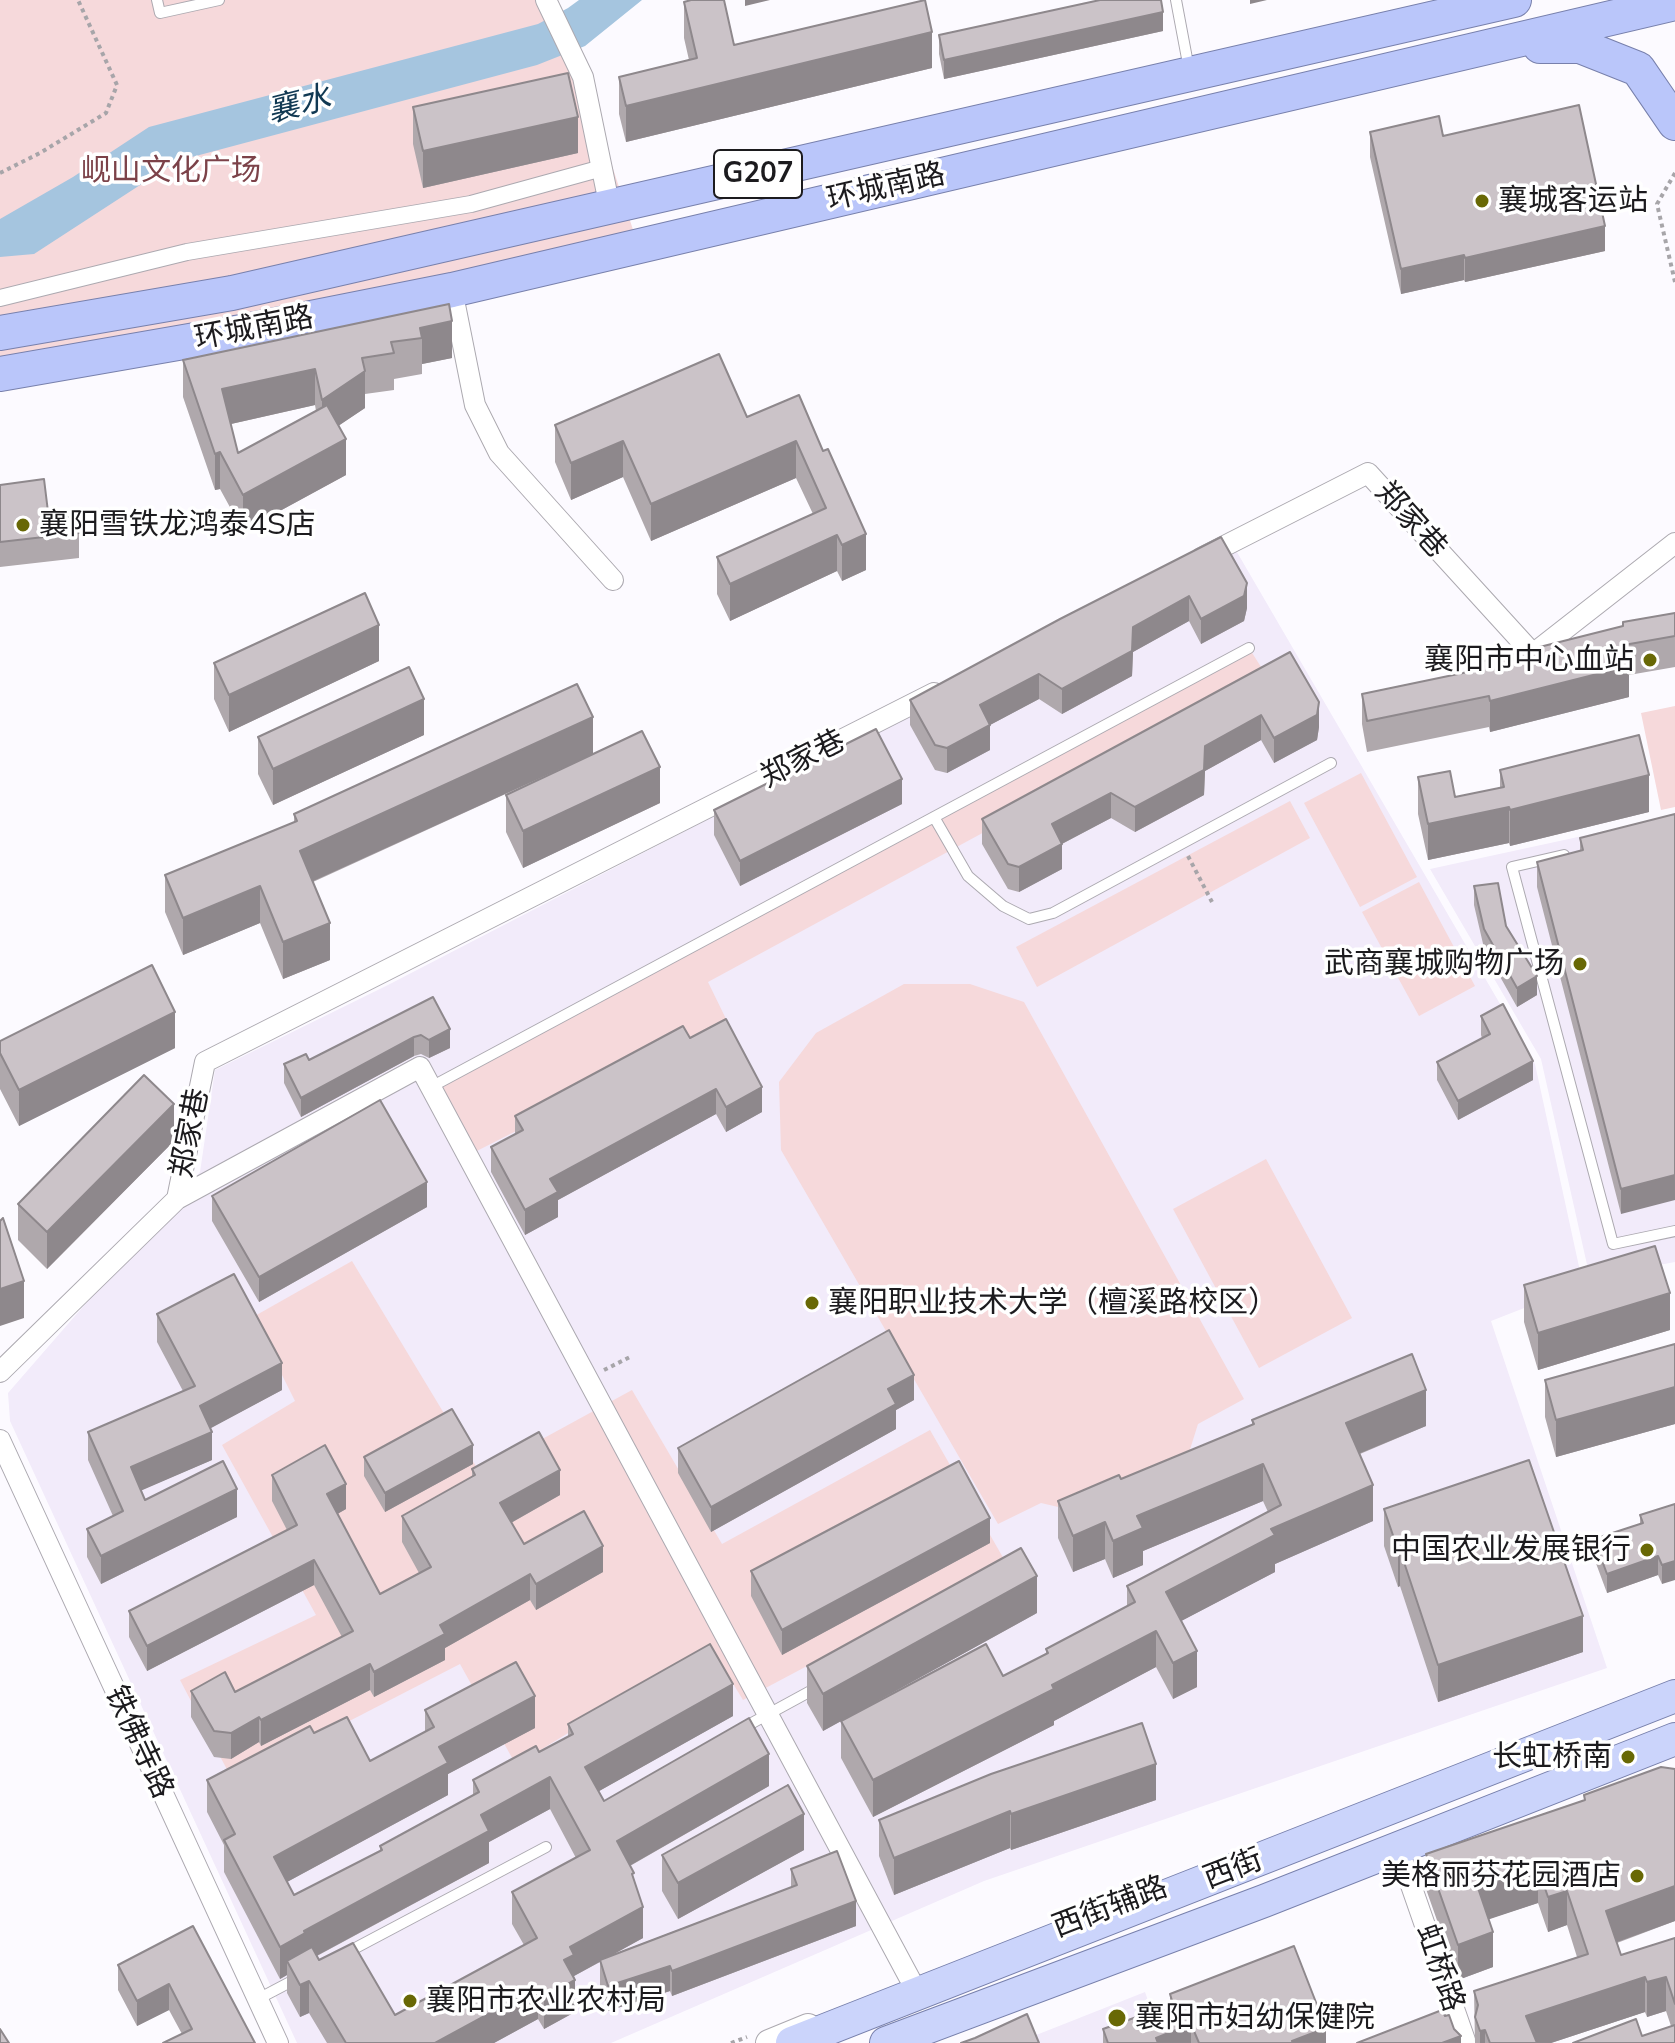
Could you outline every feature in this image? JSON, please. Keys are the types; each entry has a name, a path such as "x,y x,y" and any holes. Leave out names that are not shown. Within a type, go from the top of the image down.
{"highway":[{"name":"环城南路","path":"0,333 232,293 1514,0"},
{"name":"环城南路","path":"0,374 241,332 452,290 1488,46 1673,6"},
{"path":"1488,46 1580,46 1638,69 1675,123"}],"main road":[{"name":"西街","path":"792,2043 915,1988 1675,1696"},
{"name":"西街","path":"886,2043 1399,1853 1675,1739"}],"street":[{"path":"546,0 583,77 610,208"},
{"path":"0,298 187,252 471,204 602,168"},
{"path":"452,290 475,405 499,453 613,580"},
{"name":"郑家巷","path":"1184,567 1368,473 1533,654 1675,543"},
{"name":"郑家巷","path":"0,1372 177,1199 205,1062 957,682"},
{"path":"177,1199 420,1067 915,1988"},
{"name":"铁佛寺路","path":"0,1440 278,2043"},
{"name":"西街辅路","path":"769,2043 1675,1686"},
{"name":"西街辅路","path":"913,2043 1675,1749"},
{"name":"虹桥路","path":"1399,1853 1466,2043"}],"lane":[{"path":"157,0 160,13 219,0"},
{"path":"1176,0 1190,75"},
{"path":"431,1087 1249,648"},
{"path":"934,817 968,876 1003,906 1029,919 1053,913 1331,763"},
{"path":"1571,853 1512,867 1613,1244 1675,1231"},
{"path":"727,1736 823,1683"},
{"path":"341,1955 546,1847"},
{"path":"257,1999 313,1970"}],"path":[{"path":"0,173 106,113 117,85 78,0"},
{"path":"1675,173 1657,204 1675,282"},
{"path":"1181,844 1212,902"},
{"path":"587,1379 630,1357"}],"shaded area":[{"name":"襄阳职业技术大学（檀溪路校区）","path":"1234,547 1535,1064 1583,1285 1491,1321 1607,1668 984,1881 611,2043 297,2043 10,1421 8,1393 200,1172 215,1070 388,985"},
{"name":"武商襄城购物广场","path":"1675,816 1675,1262 1590,1278 1541,1059 1430,869"},
{"name":"襄阳市妇幼保健院","path":"1145,1992 1163,2043 1016,2043"}],"green space":[{"name":"岘山文化广场","path":"0,0 546,0 583,77 638,245 0,374"},
{"path":"1249,648 1268,678 708,982 728,1023 467,1156 431,1087"},
{"path":"1675,706 1675,807 1661,810 1641,713"},
{"path":"1361,773 1417,877 1360,907 1304,803"},
{"path":"1290,801 1310,838 1037,987 1016,947"},
{"path":"1419,882 1475,986 1419,1016 1362,912"},
{"path":"904,984 970,984 1024,1002 1244,1399 1198,1424 1187,1459 1084,1513 1041,1503 998,1524 781,1150 779,1082 816,1033"},
{"path":"1266,1159 1352,1318 1259,1368 1173,1209"},
{"path":"352,1261 480,1473 632,1390 722,1544 930,1430 1005,1561 743,1700 710,1646 516,1765 460,1664 233,1781 180,1680 316,1615 222,1445 295,1401 253,1317"}],"water":[{"name":"襄水","path":"579,0 642,0 585,46 537,65 177,161 34,254 0,257 0,219 73,177 149,127 538,24"}],"building":[{"path":"724,0 734,45 925,0 932,32 626,106 619,77 697,58 684,2"},
{"path":"1100,0 1161,0 1163,12 944,60 939,35"},
{"path":"568,73 578,117 423,151 413,107"},
{"name":"襄城客运站","path":"1579,105 1605,226 1465,258 1464,255 1401,269 1370,132 1439,116 1443,136"},
{"path":"449,304 452,321 420,328 422,338 391,342 394,353 362,358 365,371 322,400 315,369 222,389 238,453 327,405 346,439 243,495 220,452 215,454 183,360"},
{"path":"719,354 747,417 799,395 823,451 828,449 866,534 842,545 837,535 730,584 717,557 826,508 796,441 651,504 623,441 571,463 555,425"},
{"path":"44,479 49,520 77,516 79,533 0,542 0,485"},
{"path":"1221,537 1247,583 1244,596 1201,619 1189,596 1133,627 1132,651 1062,689 1039,674 980,705 990,725 947,748 935,745 910,700"},
{"path":"365,593 379,625 229,695 214,663"},
{"path":"1675,613 1675,636 1624,645 1629,666 1490,701 1489,696 1367,721 1362,694 1482,669 1480,662 1623,626 1623,622"},
{"path":"1290,652 1319,702 1317,715 1274,738 1261,715 1205,746 1204,770 1135,807 1111,793 1052,824 1062,844 1019,867 1008,864 982,819"},
{"path":"409,667 424,699 273,769 258,737"},
{"path":"577,684 593,717 300,851 330,923 283,942 260,886 183,918 165,875 297,821 294,814"},
{"path":"876,729 902,779 740,861 714,810"},
{"path":"642,731 660,767 523,831 506,795"},
{"path":"1639,735 1649,775 1510,810 1509,807 1428,824 1418,777 1450,771 1455,797 1504,787 1500,770"},
{"name":"武商襄城购物广场","path":"1675,814 1675,1175 1621,1189 1537,862 1583,850 1580,838"},
{"path":"1498,883 1506,926 1537,976 1517,988 1484,929 1474,886"},
{"path":"152,965 175,1012 19,1090 0,1053 0,1041"},
{"path":"433,997 450,1029 429,1040 421,1035 414,1037 301,1098 284,1064 306,1054 309,1060"},
{"path":"1503,1004 1533,1061 1458,1101 1437,1062 1490,1034 1481,1016"},
{"path":"726,1019 762,1087 726,1107 716,1089 550,1179 558,1192 525,1210 491,1147 523,1130 515,1116 683,1026 690,1038"},
{"path":"144,1075 174,1104 47,1232 18,1204"},
{"path":"380,1100 427,1182 259,1277 212,1196"},
{"path":"3,1218 24,1281 0,1289 0,1221"},
{"path":"1655,1246 1670,1293 1538,1333 1524,1285"},
{"path":"234,1274 282,1363 200,1406 212,1432 131,1467 145,1500 223,1461 237,1489 101,1556 87,1529 123,1511 88,1432 195,1386 157,1314"},
{"path":"889,1330 914,1375 888,1389 896,1404 711,1507 678,1448"},
{"path":"1675,1344 1675,1387 1556,1420 1545,1380"},
{"path":"1412,1354 1426,1390 1346,1423 1373,1485 1271,1529 1275,1535 1166,1592 1197,1651 1173,1663 1156,1631 1052,1685 1054,1689 873,1780 841,1721 986,1644 1003,1676 1048,1653 1046,1649 1135,1602 1127,1586 1281,1505 1263,1464 1137,1516 1143,1528 1113,1541 1105,1522 1073,1536 1058,1501 1119,1475 1121,1479 1254,1424 1252,1420"},
{"path":"452,1409 473,1445 385,1493 364,1457"},
{"path":"539,1432 560,1470 500,1503 524,1544 584,1511 603,1546 536,1584 530,1574 440,1625 445,1634 374,1672 370,1664 231,1733 214,1731 191,1691 225,1672 235,1692 353,1631 314,1560 147,1646 129,1611 297,1525 272,1475 325,1445 346,1484 327,1494 380,1594 431,1567 402,1516 475,1475 472,1469"},
{"path":"1529,1460 1583,1616 1438,1665 1384,1509"},
{"path":"959,1461 990,1518 782,1630 751,1571"},
{"path":"1675,1504 1675,1561 1662,1565 1658,1556 1607,1574 1594,1539 1643,1523 1640,1515"},
{"path":"1021,1548 1037,1576 823,1694 807,1666"},
{"path":"710,1644 733,1684 585,1767 604,1801 749,1718 769,1754 617,1841 634,1873 643,1907 570,1947 574,1955 564,1960 575,1980 544,1997 538,1987 435,2043 346,2043 309,1981 300,1985 287,1961 312,1947 319,1960 353,1943 395,2015 537,1938 512,1892 590,1850 550,1777 481,1815 489,1831 280,1947 224,1840 235,1834 207,1780 310,1726 314,1733 347,1717 370,1761 434,1727 425,1710 516,1662 535,1696 439,1747 448,1763 274,1857 294,1895 382,1850 380,1846 479,1792 473,1780 536,1746 539,1752 573,1734 568,1724"},
{"path":"1142,1723 1156,1764 1011,1814 1010,1811 894,1858 879,1820 991,1774"},
{"path":"1661,1767 1675,1769 1675,1886 1606,1911 1621,1955 1675,1938 1675,2004 1666,1977 1647,1982 1645,1977 1526,2016 1537,2043 1490,2043 1485,2030 1480,2031 1475,2017 1478,2005 1474,1991 1588,1954 1567,1891 1548,1897 1538,1868 1478,1888 1493,1932 1458,1945 1426,1854 1585,1800 1584,1795"},
{"path":"788,1785 804,1814 678,1883 662,1855"},
{"path":"837,1851 856,1901 672,1971 670,1966 608,1986 600,1960 797,1885 791,1869"},
{"path":"193,1926 255,2043 163,2043 192,2029 169,1984 137,2001 118,1965"},
{"path":"1294,1946 1326,2028 1293,2043 1199,2043 1191,2024 1156,2038 1158,2043 1108,2043 1103,2029 1173,2004 1170,1994"},
{"path":"1442,2010 1445,2016 1449,2015 1454,2029 1461,2036 1442,2043 1357,2043"},
{"path":"1027,2014 1039,2043 961,2043 975,2038"},
{"path":"1636,2019 1642,2036 1675,2025 1675,2043 1573,2043"},
{"path":"0,2029 9,2043 0,2043"}],"place":[{"name":"襄城客运站","path":"1482,201"},
{"name":"襄阳雪铁龙鸿泰4S店","path":"23,525"},
{"name":"襄阳市中心血站","path":"1650,660"},
{"name":"武商襄城购物广场","path":"1580,964"},
{"name":"襄阳职业技术大学（檀溪路校区）","path":"812,1303"},
{"name":"中国农业发展银行","path":"1647,1550"},
{"name":"长虹桥南","path":"1628,1757"},
{"name":"美格丽芬花园酒店","path":"1637,1876"},
{"name":"襄阳市农业农村局","path":"410,2001"},
{"name":"襄阳市妇幼保健院","path":"1117,2018"}]}
